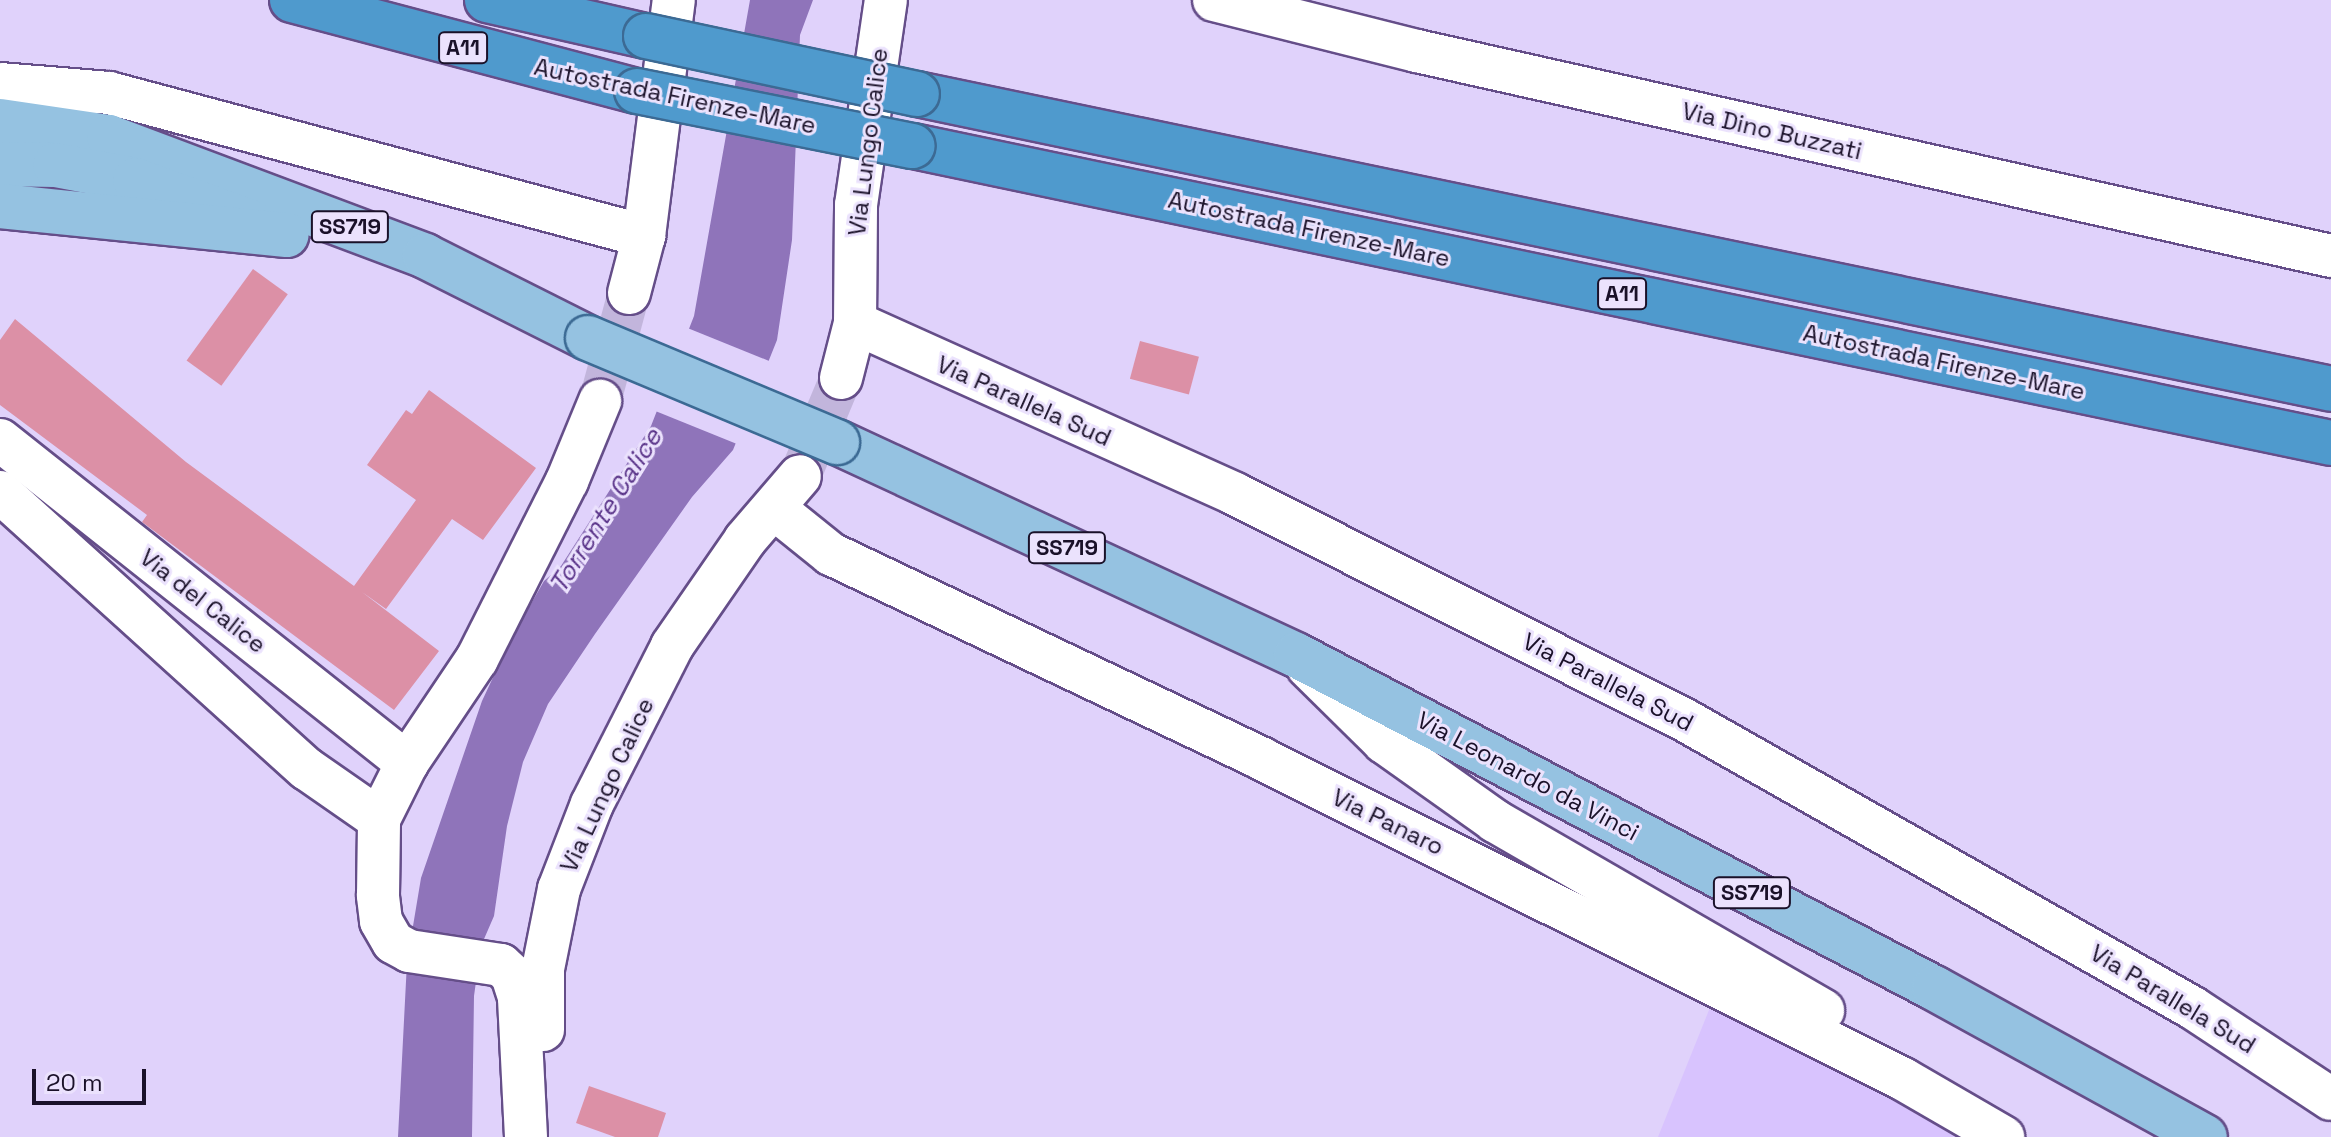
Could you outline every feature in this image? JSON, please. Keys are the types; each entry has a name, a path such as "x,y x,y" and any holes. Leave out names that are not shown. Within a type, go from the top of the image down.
{"highway":[{"name":"Autostrada Firenze-Mare","path":"292,0 637,91 2331,443"},
{"name":"A11","path":"487,0 917,94 2331,389"}],"main road":[{"path":"0,95 109,137"},
{"name":"SS719","path":"0,121 109,137 425,256 585,337"},
{"name":"SS719","path":"0,164 55,165 135,180 443,295 585,337"},
{"path":"0,206 287,235"},
{"name":"Via Leonardo da Vinci","path":"585,337 837,442 1296,655 1934,988 2205,1137"}],"street":[{"path":"629,293 644,236 674,0"},
{"name":"Via Lungo Calice","path":"841,378 855,323 856,205 886,0"},
{"name":"Via Dino Buzzati","path":"1214,0 1433,55 2331,256"},
{"path":"0,84 73,87 124,97 644,236"},
{"name":"Via Parallela Sud","path":"855,323 1235,494 1683,719 2193,1008 2331,1099"},
{"path":"527,1137 519,997 509,970 483,962 409,951 393,942 381,921 379,819 407,763 477,659 567,481 600,401"},
{"name":"Via del Calice","path":"0,440 407,763"},
{"name":"Via Lungo Calice","path":"527,1137 542,1096 543,969 559,889 592,804 672,646 745,540 775,509 800,476"},
{"path":"0,492 307,769 379,819"},
{"name":"Via Panaro","path":"775,509 831,554 1206,732 1903,1079 2003,1137"},
{"path":"1296,655 1384,742 1495,821 1851,1025 1903,1079"}],"shaded area":[{"path":"1713,1000 1972,1137 1658,1137"}],"water":[{"name":"Torrente Calice","path":"750,0 813,0 800,35 792,240 777,340 733,450 692,497 595,634 548,704 523,762 507,826 494,916 481,946 474,996 472,1137 398,1137 407,962 421,878 482,701 511,639 544,581 561,566 651,426 694,316"}],"pier":[{"path":"685,327 772,362 739,445 652,410"}],"building":[{"path":"253,269 288,294 221,386 187,360"},
{"path":"15,319 186,462 354,586 416,500 367,465 406,410 412,414 429,390 536,468 483,540 452,519 386,609 362,592 439,651 394,710 142,522 147,515 0,405 0,340"},
{"path":"1140,341 1199,357 1189,394 1130,379"},
{"path":"589,1086 666,1113 658,1137 615,1137 576,1123"}],"tunnel":[{"path":"600,401 629,293"},
{"path":"800,476 841,378"}]}
